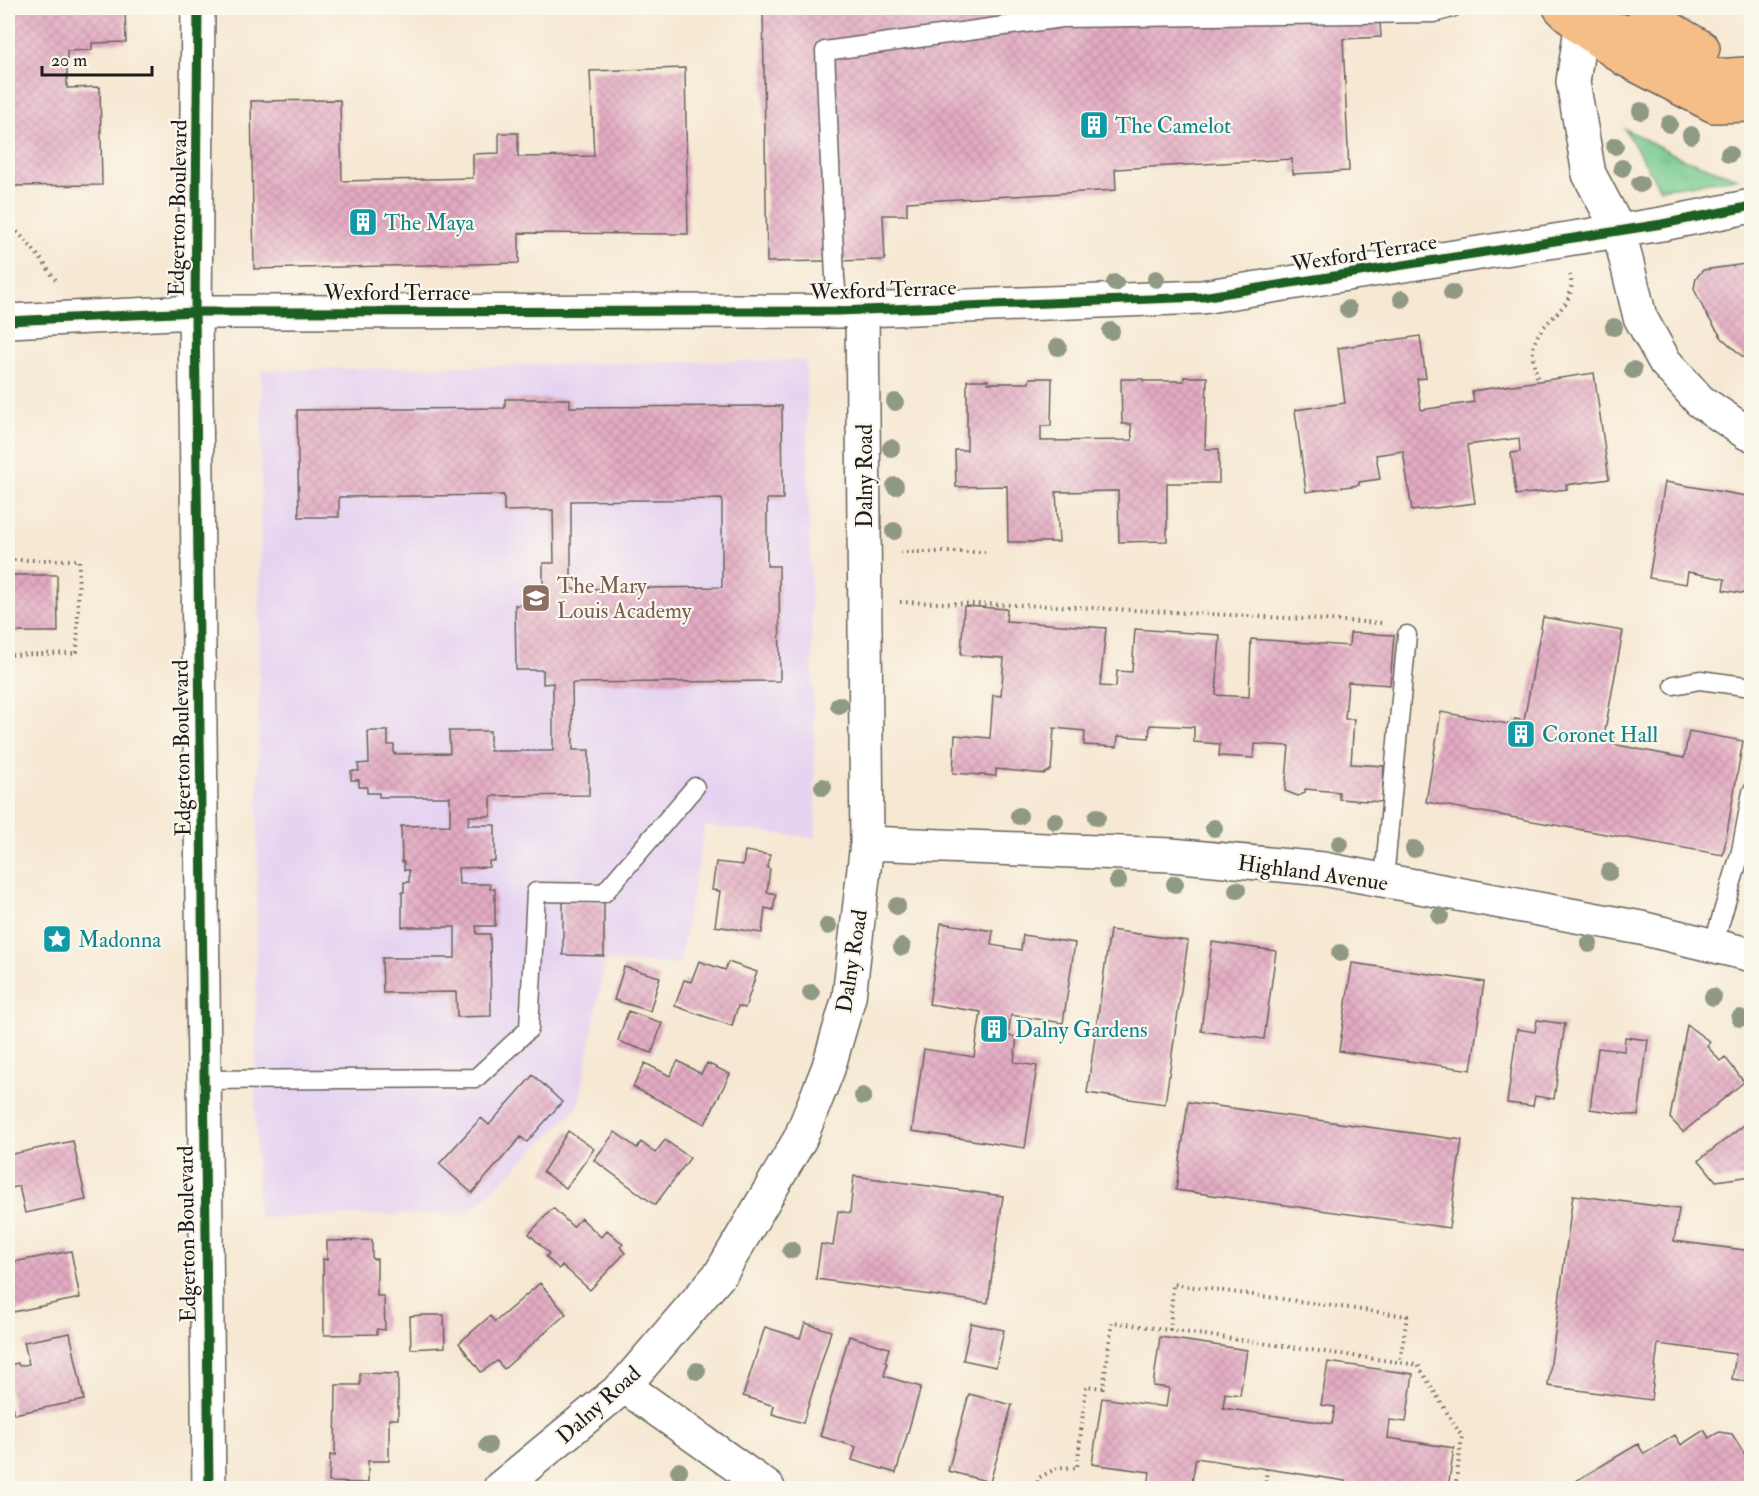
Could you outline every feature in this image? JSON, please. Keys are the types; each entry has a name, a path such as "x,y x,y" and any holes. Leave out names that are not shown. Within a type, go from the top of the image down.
{"main road":[{"path":"1644,8 1673,30 1748,77"},
{"path":"1571,18 1635,33 1716,76 1748,77"},
{"path":"1571,18 1626,60 1714,106 1752,105"}],"street":[{"name":"Edgerton Boulevard","path":"198,8 195,312 209,1488"},
{"path":"1571,18 1574,82 1589,174 1619,231 1640,317 1665,362 1700,401 1747,433 1752,434"},
{"name":"Wexford Terrace","path":"8,321 195,312 850,311 1202,297 1619,231 1752,206"},
{"name":"Dalny Road","path":"500,1488 624,1386 721,1273 800,1139 828,1069 849,997 867,843 850,311"},
{"name":"Highland Avenue","path":"867,843 1171,855 1323,869 1641,928 1752,955"},
{"path":"624,1386 768,1488"}],"lane":[{"path":"850,311 834,268 825,51 1062,18 1434,13 1452,8"},
{"path":"1384,880 1407,635"},
{"path":"1674,685 1700,680 1752,687"},
{"path":"204,1080 476,1077 529,1029 536,892 604,893 695,787"},
{"path":"1713,946 1741,851 1752,792"}],"path":[{"path":"8,225 41,260 62,288"},
{"path":"1537,377 1533,353 1535,343 1543,327 1560,312 1571,293 1573,286 1569,269"},
{"path":"900,552 985,552"},
{"path":"8,560 79,560 77,653 8,655"},
{"path":"900,602 1056,606 1382,623 1407,635"},
{"path":"8,730 14,779"},
{"path":"1170,1330 1173,1284 1407,1316 1400,1362"},
{"path":"1037,1488 1038,1478 1059,1467 1077,1468 1086,1386 1103,1388 1112,1322 1418,1365 1462,1437 1455,1488"},
{"path":"1265,1488 1268,1469"}],"shaded area":[{"name":"The Mary Louis Academy","path":"806,360 816,838 705,826 679,964 605,961 579,1106 469,1213 258,1218 255,1103 262,370"}],"green space":[{"path":"1625,129 1681,158 1738,178 1660,189"}],"building":[{"path":"8,8 125,8 126,42 92,43 92,50 67,51 67,88 100,87 102,185 11,186"},
{"path":"763,8 1379,8 1381,37 1343,39 1349,171 1293,174 1292,159 1115,169 1116,190 907,202 907,215 883,215 885,260 767,262"},
{"path":"685,68 688,234 519,233 519,263 254,269 251,101 340,100 342,181 473,178 473,154 499,153 499,133 518,133 518,157 594,156 590,71"},
{"path":"1752,263 1752,365 1722,338 1706,314 1694,289 1696,278 1703,270"},
{"path":"1420,336 1426,378 1417,379 1421,410 1474,402 1472,391 1594,373 1609,479 1566,485 1567,489 1516,495 1511,453 1520,452 1519,438 1467,445 1475,503 1412,511 1403,451 1376,455 1380,479 1359,482 1359,485 1306,492 1295,410 1345,403 1338,348"},
{"path":"1184,377 1207,377 1205,449 1219,449 1219,483 1167,483 1167,541 1119,542 1118,491 1056,492 1059,542 1008,542 1007,486 956,487 955,450 967,450 967,380 988,380 988,383 1029,383 1030,378 1052,378 1051,426 1041,426 1041,441 1132,440 1131,424 1122,424 1121,379 1184,381"},
{"path":"505,399 570,399 570,407 782,406 783,499 767,499 767,566 779,566 780,681 572,683 573,750 589,750 589,795 491,796 491,816 469,816 468,825 495,825 495,861 489,861 489,867 458,868 459,884 490,884 490,889 495,889 495,926 476,926 477,934 490,934 491,1016 457,1017 456,992 383,993 382,958 455,958 455,927 402,927 402,892 404,892 404,882 409,882 409,870 404,870 404,862 402,862 401,826 450,825 450,797 379,797 379,793 367,793 367,787 359,787 359,780 351,780 351,771 359,771 358,764 369,763 368,731 388,731 388,745 394,745 394,754 450,753 449,731 490,731 490,751 553,751 553,683 543,684 543,670 516,670 515,605 543,604 543,563 554,563 553,510 504,511 504,495 339,497 339,517 299,517 297,410 505,408","holes":["722,499 722,587 571,589 571,501"]},
{"path":"1665,482 1752,497 1752,595 1723,590 1725,579 1688,572 1686,584 1649,578"},
{"path":"8,575 57,575 58,632 8,632"},
{"path":"964,606 1007,609 1006,621 1106,628 1100,686 1116,687 1117,671 1132,672 1135,629 1220,635 1216,695 1249,697 1251,639 1349,646 1350,633 1394,635 1390,685 1348,682 1345,719 1354,719 1351,764 1384,766 1382,802 1339,799 1339,792 1305,789 1305,793 1298,796 1285,791 1289,746 1255,744 1254,758 1219,756 1220,744 1194,742 1194,727 1150,725 1149,738 1118,736 1117,747 1084,745 1085,731 1054,728 1051,770 1044,774 996,769 996,776 953,773 955,735 990,738 993,695 1001,696 1004,658 961,655"},
{"name":"Coronet Hall","path":"1543,617 1623,631 1604,736 1614,738 1612,744 1684,758 1689,731 1743,741 1723,855 1426,802 1441,712 1513,725 1515,719 1524,721"},
{"path":"745,851 770,855 767,868 770,869 767,892 776,894 773,910 765,908 762,933 715,926 720,891 712,890 716,862 743,865"},
{"path":"563,902 604,902 604,956 563,955"},
{"name":"Dalny Gardens","path":"941,923 993,931 991,945 1021,950 1023,935 1075,943 1063,1023 1011,1015 1008,1036 1017,1037 1014,1062 1037,1066 1025,1148 912,1131 924,1049 974,1057 981,1012 929,1004"},
{"path":"1110,930 1188,941 1165,1104 1087,1093"},
{"path":"1212,942 1276,951 1264,1039 1201,1031"},
{"path":"699,961 725,970 728,962 757,972 745,1008 738,1006 732,1026 675,1006 684,980 691,982"},
{"path":"1352,963 1484,982 1471,1070 1339,1051"},
{"path":"624,967 660,977 650,1011 614,1000"},
{"path":"628,1011 662,1023 652,1053 618,1041"},
{"path":"1537,1020 1565,1024 1554,1099 1535,1096 1533,1106 1507,1103 1517,1029 1535,1032"},
{"path":"1687,1025 1710,1042 1707,1046 1720,1061 1725,1057 1744,1082 1683,1132 1670,1118"},
{"path":"1625,1037 1648,1040 1638,1116 1590,1109 1598,1048 1624,1051"},
{"path":"678,1061 701,1074 707,1063 730,1074 705,1124 633,1087 645,1063 670,1076"},
{"path":"533,1075 562,1102 527,1142 521,1137 472,1193 439,1164 481,1118 489,1125"},
{"path":"1188,1102 1462,1140 1449,1228 1176,1190"},
{"path":"1752,1119 1752,1176 1716,1181 1699,1160"},
{"path":"568,1131 594,1149 566,1188 543,1172"},
{"path":"615,1132 637,1148 641,1142 655,1153 665,1140 690,1158 655,1205 594,1160"},
{"path":"73,1141 86,1200 25,1213 19,1186 8,1189 8,1155"},
{"path":"854,1176 1003,1196 988,1303 816,1279 821,1244 833,1246 838,1211 850,1213"},
{"path":"1573,1195 1679,1209 1674,1241 1752,1251 1752,1382 1732,1379 1736,1354 1658,1344 1651,1400 1548,1386"},
{"path":"553,1208 573,1227 581,1218 601,1237 607,1230 623,1244 620,1247 625,1253 590,1290 562,1265 559,1269 546,1257 549,1253 529,1234"},
{"path":"372,1240 372,1259 377,1259 377,1296 384,1296 385,1330 377,1329 377,1334 324,1335 323,1259 327,1260 327,1241"},
{"path":"71,1251 80,1298 13,1312 8,1284 8,1263"},
{"path":"540,1283 566,1314 504,1369 497,1361 481,1372 459,1343 490,1316 495,1322"},
{"path":"444,1315 445,1347 411,1349 410,1316"},
{"path":"805,1323 831,1331 803,1423 772,1414 774,1406 743,1396 765,1327 800,1338"},
{"path":"971,1323 1004,1330 996,1367 963,1360"},
{"path":"70,1333 84,1400 14,1414 8,1383 8,1365 29,1364 24,1342"},
{"path":"849,1336 889,1348 884,1376 921,1387 896,1473 852,1460 856,1447 820,1436"},
{"path":"1160,1337 1247,1350 1240,1395 1225,1393 1223,1408 1332,1424 1335,1407 1321,1405 1328,1362 1413,1374 1406,1422 1390,1420 1388,1438 1454,1448 1448,1488 1344,1488 1345,1481 1196,1458 1191,1488 1148,1488 1150,1472 1092,1464 1102,1398 1166,1407 1169,1388 1153,1386"},
{"path":"360,1373 398,1374 398,1419 389,1419 389,1461 368,1461 368,1483 329,1482 330,1455 335,1456 336,1385 360,1385"},
{"path":"969,1394 1012,1405 990,1482 948,1471"},
{"path":"1704,1430 1709,1438 1719,1432 1732,1434 1752,1466 1752,1482 1741,1488 1564,1488 1638,1444 1644,1454 1675,1435 1681,1445"}],"cycle path":[{"path":"198,8 195,312 209,1488"},
{"path":"8,321 195,312 838,311 1202,297 1662,224 1752,206"}],"place":[{"name":"The Camelot","path":"1094,125"},
{"name":"The Maya","path":"363,222"},
{"name":"The Mary Louis Academy","path":"536,598"},
{"name":"Coronet Hall","path":"1521,734"},
{"name":"Madonna","path":"57,939"},
{"name":"Dalny Gardens","path":"994,1029"}]}
